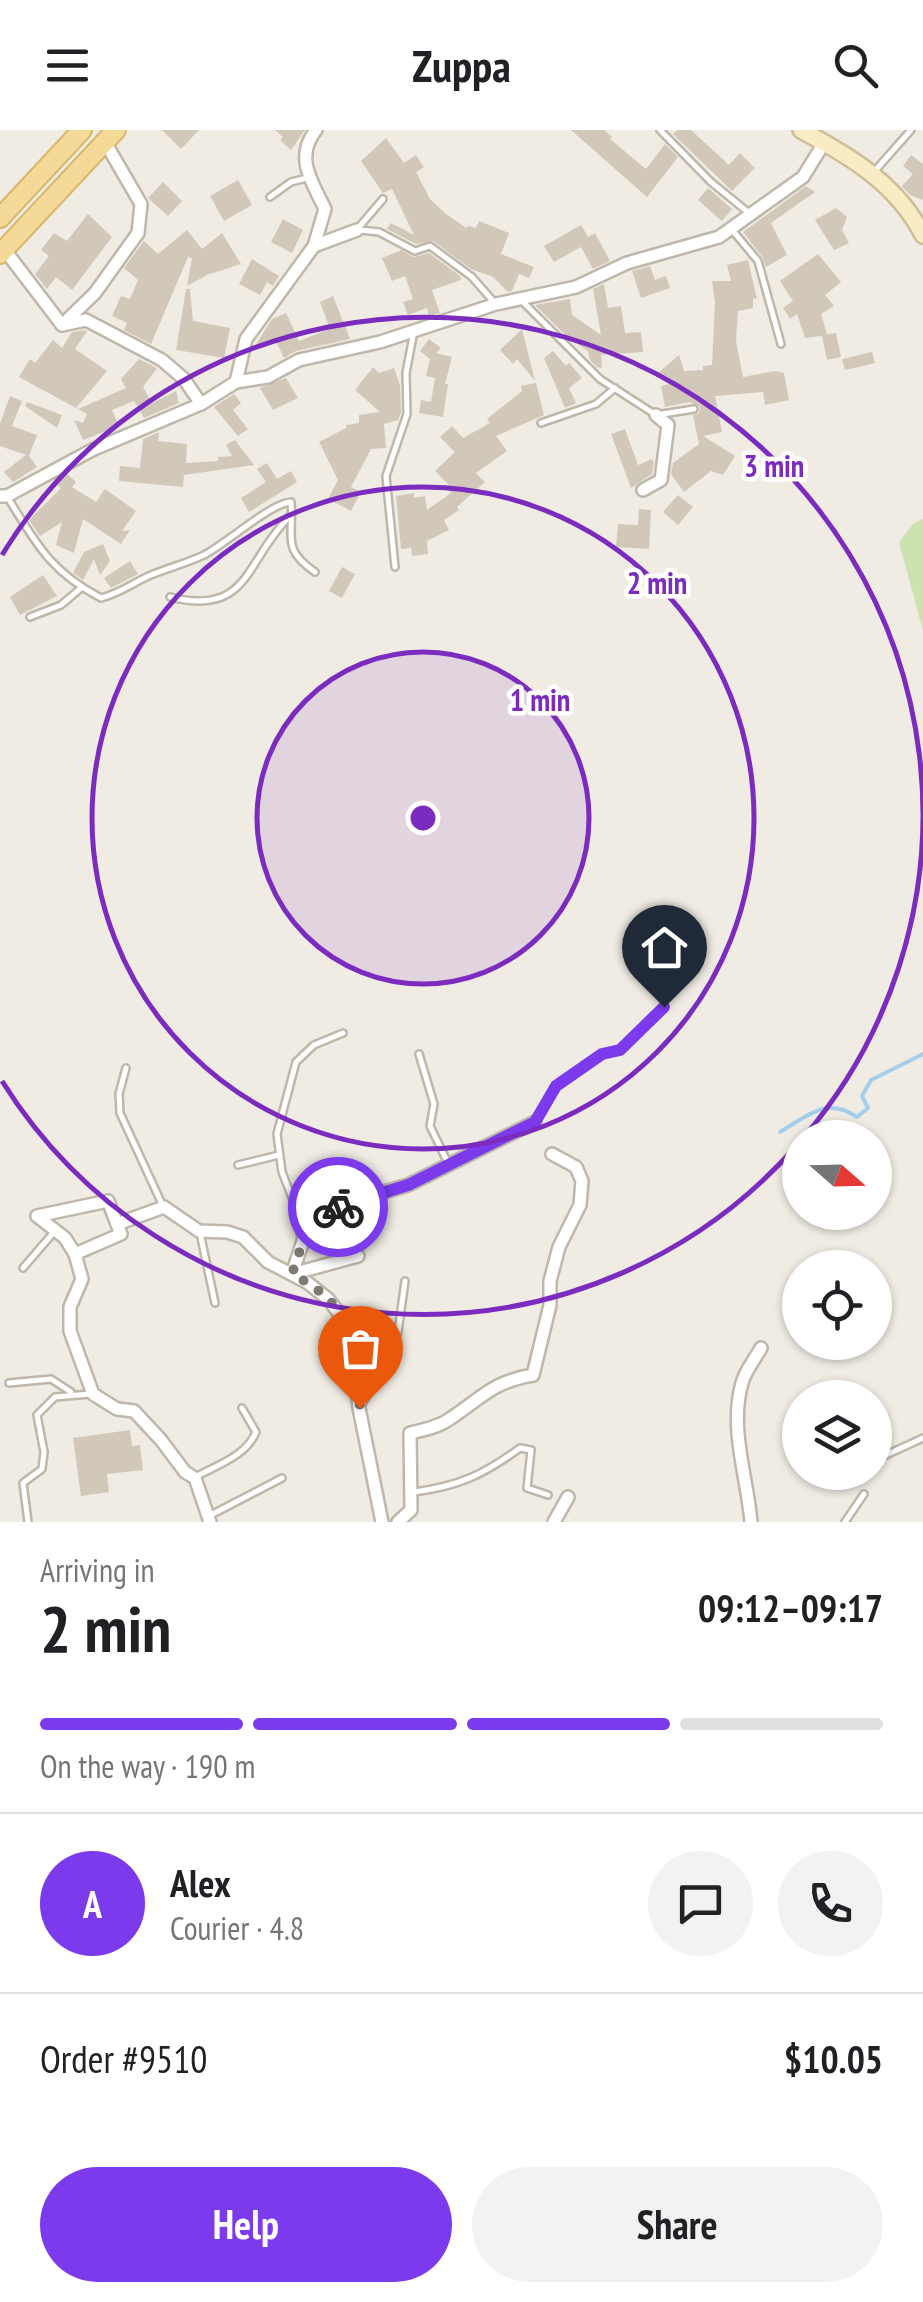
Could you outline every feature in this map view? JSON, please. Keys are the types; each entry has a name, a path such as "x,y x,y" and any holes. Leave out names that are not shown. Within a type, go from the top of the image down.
{"main road":[{"path":"0,218 82,130"},
{"path":"2,251 110,136"}],"street":[{"path":"236,382 246,339 314,246 325,209 304,157 306,143 316,130"},
{"path":"801,130 826,136 882,180 923,235"},
{"path":"62,326 96,292 138,233 141,204 110,136"},
{"path":"3,496 92,450 201,404 236,382 268,377 299,360 414,331 496,304 576,287 627,263 719,237 803,176 826,136"},
{"path":"314,246 357,230"},
{"path":"2,251 62,326"},
{"path":"62,326 86,320 125,343 143,348 184,380 201,404"},
{"path":"643,490 661,480 668,425 656,415"},
{"path":"292,1274 304,1238 301,1221 320,1211 408,1185 535,1122"},
{"path":"398,1522 410,1510 410,1434 446,1422 472,1400 508,1379 532,1375 550,1306 550,1282 559,1247 580,1205 582,1181 576,1167 552,1154"},
{"path":"75,1254 121,1234 108,1202 37,1216 65,1238 75,1254 82,1279 70,1307 70,1331 93,1394 117,1409 134,1411 162,1440 185,1472 195,1478 209,1519"},
{"path":"118,1224 164,1207 199,1230 244,1237 268,1262 328,1299 350,1327 360,1408 382,1522"},
{"path":"292,1274 358,1256"},
{"path":"752,1522 738,1448 738,1406 742,1380 761,1348"},
{"path":"554,1522 568,1496"}],"lane":[{"path":"660,130 711,182 749,213"},
{"path":"872,174 911,130"},
{"path":"270,197 291,182 310,178"},
{"path":"357,230 383,198"},
{"path":"732,228 758,261 781,344"},
{"path":"357,230 379,232 415,250 430,246 472,277 496,304"},
{"path":"521,300 600,379 656,415 694,409"},
{"path":"395,567 386,476 407,414 406,372 414,331"},
{"path":"541,424 596,404 615,388"},
{"path":"3,496 69,582 101,598 124,592 146,577 202,556 239,534 278,503 291,502 290,544 297,560 315,572"},
{"path":"170,597 190,602 218,601 249,576 275,531 292,514"},
{"path":"30,616 61,604 81,588"},
{"path":"535,1122 556,1086 602,1054 620,1050 664,1007"},
{"path":"301,1221 282,1172 277,1134 296,1062 314,1045 343,1033"},
{"path":"419,1054 434,1104 430,1126 450,1166"},
{"path":"126,1068 119,1094 120,1113 164,1207"},
{"path":"238,1165 279,1155"},
{"path":"23,1268 56,1230"},
{"path":"199,1230 215,1303"},
{"path":"360,1408 386,1363 398,1332 405,1281"},
{"path":"9,1384 51,1379 74,1394"},
{"path":"28,1522 23,1483 42,1469 44,1452 37,1415 55,1398 93,1394"},
{"path":"195,1478 253,1441 256,1432 242,1408"},
{"path":"892,1452 923,1438"},
{"path":"411,1493 476,1478 520,1448 530,1450 527,1488 548,1495"},
{"path":"209,1519 282,1478"},
{"path":"845,1522 864,1494"}],"green space":[{"path":"923,519 923,631 899,542 914,523"}],"building":[{"path":"162,130 199,130 181,149"},
{"path":"275,130 305,130 291,150"},
{"path":"571,130 604,130 646,169 665,144 678,157 647,197"},
{"path":"677,130 691,130 729,165 740,153 755,168 732,191 673,134"},
{"path":"386,138 404,163 416,155 424,167 416,172 430,199 445,213 466,228 476,228 479,221 509,233 501,254 534,267 529,278 519,274 508,292 493,277 471,269 433,241 416,244 387,229 391,223 414,235 392,189 383,193 361,161"},
{"path":"911,155 923,164 923,200 910,195 902,186 913,174 903,166"},
{"path":"238,180 252,205 224,221 210,196"},
{"path":"163,182 182,201 168,216 148,198"},
{"path":"806,186 815,192 771,223 787,255 766,267 743,232"},
{"path":"708,188 732,209 722,221 698,200"},
{"path":"836,208 847,217 842,230 849,243 834,250 815,220"},
{"path":"88,214 112,237 72,290 56,277 47,289 35,274 49,256 41,250 54,233 67,241"},
{"path":"283,219 303,230 292,253 271,242"},
{"path":"581,225 588,237 595,233 610,261 593,269 581,247 554,262 544,246"},
{"path":"187,230 202,249 222,233 241,264 187,286 192,258 188,257 151,344 124,330 127,323 112,316 121,296 130,299 138,280 124,268 144,241 158,254"},
{"path":"401,250 414,257 429,253 460,276 461,280 432,290 440,313 429,316 427,308 408,315 403,302 413,299 405,276 392,281 382,258"},
{"path":"818,254 841,282 825,295 834,306 821,314 827,334 836,333 841,357 827,360 822,336 805,338 797,314 790,319 783,308 793,301 780,281"},
{"path":"252,259 279,276 273,286 267,282 260,295 239,284"},
{"path":"748,260 757,299 753,298 753,308 738,311 736,341 743,377 784,373 789,400 765,405 763,392 715,396 722,432 703,436 735,456 723,475 711,471 684,492 671,474 673,463 699,444 693,415 699,413 700,407 690,402 665,407 661,386 669,384 659,372 679,355 684,371 703,370 703,366 712,365 712,281 731,281 727,265"},
{"path":"650,266 655,280 666,276 670,288 641,298 632,271"},
{"path":"604,284 608,308 621,306 625,333 641,332 643,352 601,355 602,368 535,305 570,299 572,315 601,335 593,289"},
{"path":"186,289 190,289 193,321 230,328 224,358 176,350"},
{"path":"333,296 350,339 296,351 284,358 275,339 253,349 272,319 286,313 299,341 330,329 320,302"},
{"path":"522,329 535,381 517,359 513,364 500,350"},
{"path":"85,330 75,349 107,371 76,408 19,377 30,359 35,363 53,340 62,348 72,332"},
{"path":"429,339 441,348 436,353 452,357 443,417 419,413 421,400 431,402 435,378 426,376 430,359 420,351"},
{"path":"553,351 582,378 569,388 576,403 565,408 544,358"},
{"path":"872,352 875,363 845,370 842,359"},
{"path":"139,359 157,368 143,387 152,403 176,391 179,403 144,418 134,401 112,410 119,426 83,440 74,420 83,423 87,414 78,409 126,388 121,379"},
{"path":"373,367 379,373 394,368 400,385 401,413 398,420 384,424 386,448 371,449 351,487 361,492 351,511 328,499 338,480 319,442 346,425 359,423 359,415 380,412 355,390"},
{"path":"286,378 298,398 273,410 260,388"},
{"path":"536,383 544,415 496,436 507,451 476,473 485,482 444,520 449,530 427,541 428,554 412,556 411,548 401,549 396,496 425,496 427,510 451,493 446,488 449,485 435,471 455,452 440,437 452,426 463,438 490,423 487,419 522,391 521,386"},
{"path":"234,394 241,403 233,410 248,429 238,436 214,407"},
{"path":"10,396 22,401 12,426 37,435 29,456 37,467 13,482 4,472 26,455 0,446 0,424"},
{"path":"27,402 62,415 57,428 25,406"},
{"path":"625,429 638,465 652,459 654,463 652,474 631,488 611,434"},
{"path":"159,432 158,441 187,444 186,463 232,456 226,445 235,440 254,465 184,475 183,487 119,481 120,466 140,468 143,439"},
{"path":"267,463 277,479 291,471 297,482 249,512 241,498 266,482 257,469"},
{"path":"67,474 76,482 72,487 96,502 105,489 136,511 122,531 130,530 121,544 83,519 74,553 56,545 62,522 40,536 29,520 61,488 56,484"},
{"path":"678,495 693,507 678,525 663,512"},
{"path":"639,509 651,510 649,549 616,547 618,524 638,525"},
{"path":"103,544 110,561 100,575 94,559 83,580 73,573 84,552"},
{"path":"130,561 138,574 111,588 104,578"},
{"path":"342,567 355,574 342,598 329,591"},
{"path":"43,575 57,596 20,615 10,597"},
{"path":"130,1430 132,1446 140,1445 143,1470 107,1474 109,1492 81,1496 73,1438"}],"waterway":[{"path":"780,1132 826,1108 857,1117 868,1108 862,1096 871,1080 923,1054"}],"way so far":[{"path":"338,1207 301,1221 304,1238 292,1274 328,1299 350,1327 360,1408"}],"route":[{"path":"338,1207 408,1185 535,1122 556,1086 580,1066 620,1050 664,1007"}]}
